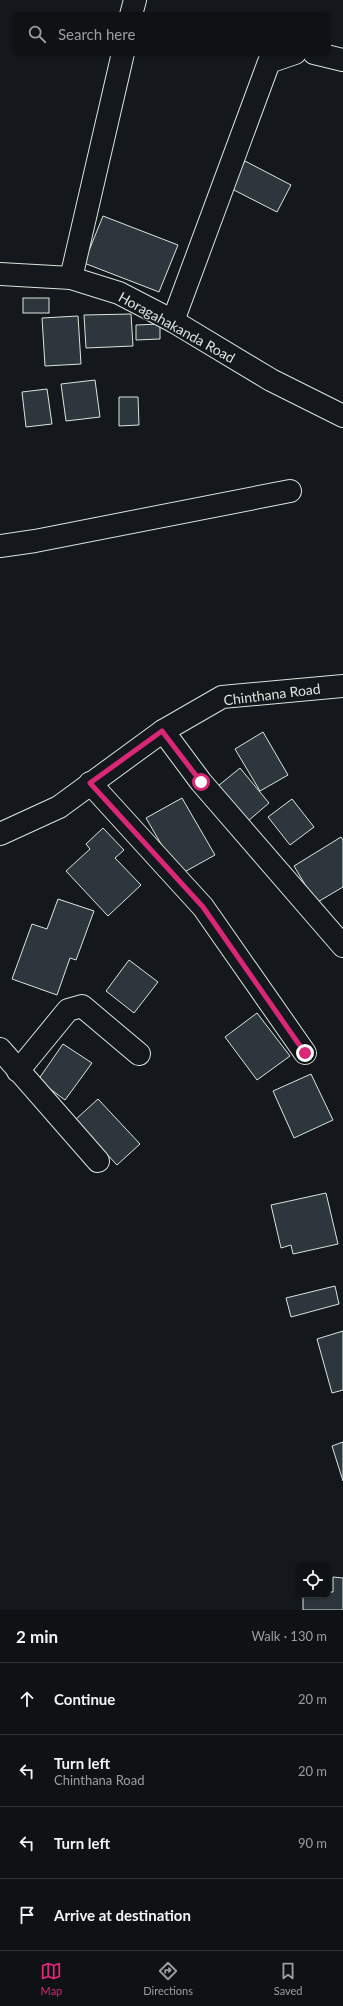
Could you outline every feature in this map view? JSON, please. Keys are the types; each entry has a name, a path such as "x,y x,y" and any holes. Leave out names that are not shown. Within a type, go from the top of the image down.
{"street":[{"path":"132,12 135,0"},
{"path":"71,278 121,56"},
{"path":"173,321 269,62 286,56"},
{"path":"326,56 343,60"},
{"name":"Horagahakanda Road","path":"0,274 71,278 120,293 173,321 271,380 343,416"},
{"path":"0,546 35,541 290,491"},
{"name":"Chinthana Road","path":"0,834 59,807 162,731 222,697 343,686"},
{"path":"162,731 201,782 343,946"},
{"path":"90,783 203,907 305,1053"},
{"path":"18,1071 68,1010 82,1006 139,1054"},
{"path":"0,1049 98,1160"}],"building":[{"path":"245,161 291,185 277,212 230,188"},
{"path":"103,216 178,245 159,292 84,263"},
{"path":"23,298 49,298 49,313 23,313"},
{"path":"131,314 133,346 86,348 84,315"},
{"path":"78,316 81,364 45,366 42,318"},
{"path":"160,324 160,339 136,340 136,325"},
{"path":"95,380 100,417 66,421 61,384"},
{"path":"47,389 52,424 26,427 22,392"},
{"path":"119,397 138,397 139,425 119,426"},
{"path":"263,732 288,775 260,791 235,749"},
{"path":"240,768 269,803 248,821 218,786"},
{"path":"182,798 215,855 179,875 146,818"},
{"path":"292,799 314,827 290,845 268,817"},
{"path":"103,828 124,850 115,858 141,885 108,916 66,871 90,849 86,844"},
{"path":"341,837 343,840 343,887 316,903 294,866"},
{"path":"58,899 94,911 76,960 70,958 57,995 12,979 32,924 47,929"},
{"path":"129,960 158,982 134,1013 106,991"},
{"path":"257,1013 290,1056 257,1080 225,1037"},
{"path":"63,1044 92,1063 65,1100 38,1080"},
{"path":"311,1074 333,1120 294,1138 273,1091"},
{"path":"98,1099 140,1144 117,1165 75,1120"},
{"path":"326,1193 338,1244 293,1254 291,1245 281,1248 271,1205"},
{"path":"335,1286 339,1304 291,1317 286,1298"},
{"path":"343,1331 343,1390 332,1393 317,1339"},
{"path":"343,1442 343,1481 332,1446"},
{"path":"333,1577 343,1578 343,1610 303,1610 303,1598 331,1598 331,1592 333,1592"}],"route":[{"path":"201,782 162,731 90,783 203,907 305,1053"}]}
